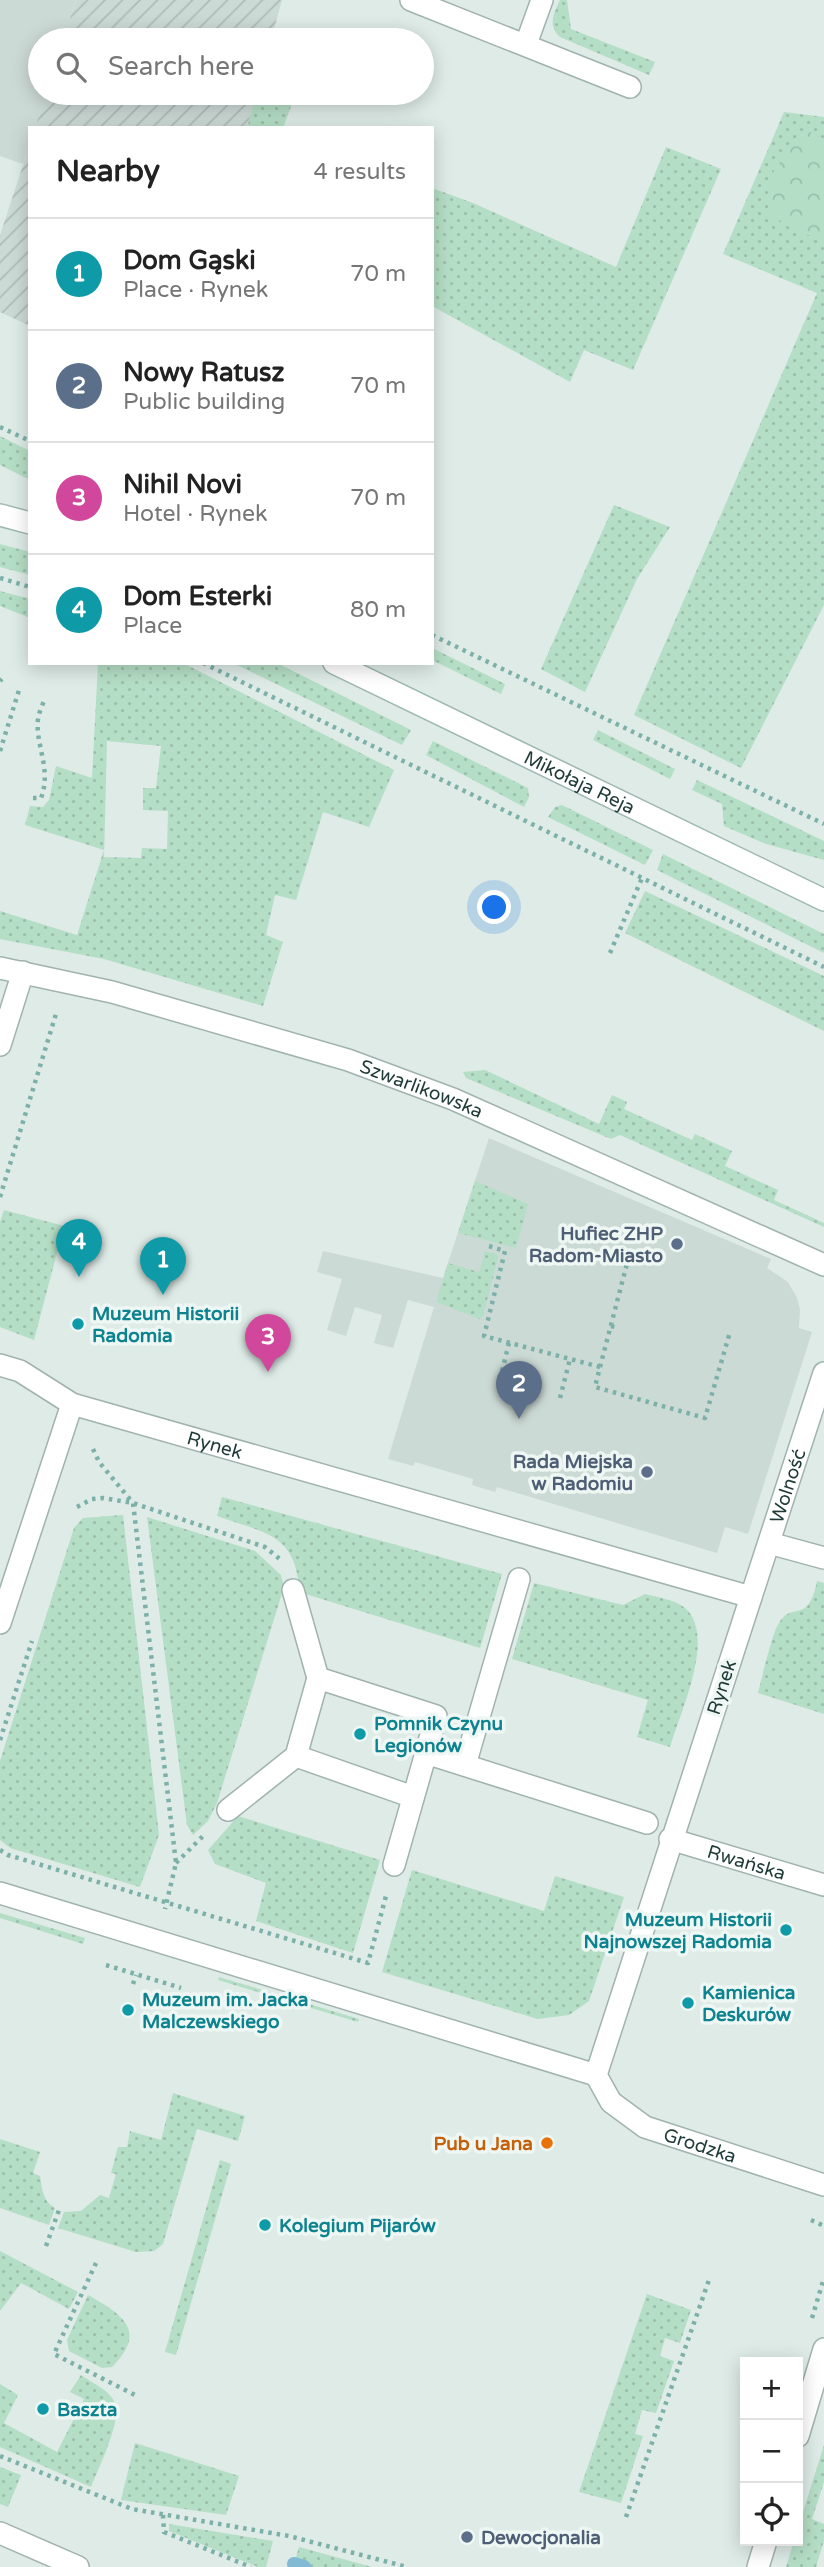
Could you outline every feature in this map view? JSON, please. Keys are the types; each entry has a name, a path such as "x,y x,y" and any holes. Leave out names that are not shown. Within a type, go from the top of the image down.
{"street":[{"path":"411,0 630,87"},
{"path":"526,44 542,0"},
{"path":"0,515 28,522"},
{"name":"Mikołaja Reja","path":"338,665 824,900"},
{"name":"Szwarlikowska","path":"0,968 111,992 348,1060 453,1099 824,1265"},
{"path":"0,1045 23,972"},
{"name":"Rynek","path":"0,1365 20,1371 72,1404 751,1597 670,1839 596,2075"},
{"name":"Wolność","path":"751,1597 824,1373"},
{"path":"0,1623 72,1404"},
{"path":"769,1543 824,1558"},
{"path":"465,1765 519,1579"},
{"path":"228,1810 296,1756 318,1678 293,1590"},
{"path":"318,1678 436,1716 394,1865"},
{"path":"426,1753 647,1823"},
{"path":"296,1756 414,1797"},
{"name":"Rwańska","path":"670,1839 824,1885"},
{"path":"0,1893 596,2075"},
{"name":"Grodzka","path":"596,2075 611,2102 645,2127 824,2185"},
{"path":"803,2420 824,2349"},
{"path":"0,2533 78,2567"},
{"path":"758,2567 764,2546"}],"path":[{"path":"0,427 28,440"},
{"path":"0,578 28,586"},
{"path":"434,636 824,824"},
{"path":"207,665 824,967"},
{"path":"0,751 20,687"},
{"path":"33,798 41,798 44,790 45,769 38,720 45,698"},
{"path":"610,953 642,878"},
{"path":"0,1197 65,981"},
{"path":"489,1246 505,1251 484,1336 600,1367"},
{"path":"629,1256 595,1387 705,1418 730,1332"},
{"path":"611,1326 619,1328"},
{"path":"502,1371 509,1343"},
{"path":"560,1398 570,1359"},
{"path":"72,1404 99,1462 133,1503 176,1863 156,1942"},
{"path":"74,1510 81,1503 92,1499 133,1503 265,1546 288,1567 293,1590"},
{"path":"0,1740 33,1638"},
{"path":"0,1850 8,1855 368,1963 394,1865"},
{"path":"106,1965 165,1984"},
{"path":"133,1984 136,1975"},
{"path":"46,2246 59,2210"},
{"path":"809,2220 824,2226"},
{"path":"96,2263 54,2354 135,2395"},
{"path":"625,2517 709,2280"},
{"path":"0,2456 132,2509 289,2536 407,2567"},
{"path":"163,2515 164,2532 251,2567"}],"shaded area":[{"path":"0,0 76,0 67,28 28,28 28,105 42,105 36,126 28,126 28,150 23,164 0,156"},
{"path":"76,0 282,0 274,28 67,28"},
{"path":"42,105 253,105 248,126 36,126"},
{"path":"28,150 28,325 0,312 0,235"},
{"name":"Rada Miejska w Radomiu","path":"489,1138 771,1259 767,1268 788,1282 797,1298 800,1309 799,1328 812,1332 748,1534 725,1527 717,1553 497,1487 495,1492 472,1485 473,1479 415,1462 413,1466 388,1459 434,1307 408,1300 393,1348 374,1343 382,1315 355,1307 346,1336 327,1330 342,1279 317,1272 323,1251 443,1278"}],"green space":[{"path":"560,0 567,0 571,29 655,62 649,75 560,37 553,23"},
{"path":"253,105 292,105 284,126 248,126"},
{"path":"784,112 824,117 824,605 741,768 634,715 817,293 723,254"},
{"path":"810,132 824,139 824,240 795,231 769,213 772,174 792,144"},
{"path":"666,147 721,169 633,370 584,350 570,382 434,307 434,189 473,203 616,267"},
{"path":"0,436 28,450 28,479 0,465"},
{"path":"614,505 670,527 637,579 585,692 541,669"},
{"path":"0,544 28,551 28,574 0,567"},
{"path":"0,591 28,598 28,617 0,606"},
{"path":"434,649 505,684 501,694 434,661"},
{"path":"98,665 187,665 394,770 369,827 323,812 296,900 275,895 266,935 283,942 263,1006 104,959 0,939 0,911 77,935 104,850 25,825 30,806 43,807 49,800 56,766 92,778","holes":["107,741 161,746 156,788 143,788 143,810 168,811 167,849 142,848 141,858 104,857"]},
{"path":"237,665 281,665 411,730 402,745"},
{"path":"598,730 675,769 670,779 593,740"},
{"path":"433,741 528,788 529,797 524,807 426,755"},
{"path":"697,780 824,841 824,860 766,844 724,826 722,804 692,790"},
{"path":"562,805 653,850 645,865 548,817 555,807"},
{"path":"663,854 824,934 824,953 657,870"},
{"path":"645,891 824,976 824,1031 625,933"},
{"path":"485,1070 599,1124 612,1095 627,1102 624,1109 692,1140 695,1134 732,1151 725,1166 778,1190 774,1200 824,1223 824,1227 620,1135 611,1139 466,1078 463,1072"},
{"path":"475,1181 528,1204 516,1248 458,1233"},
{"path":"4,1210 64,1226 34,1340 0,1327 0,1222"},
{"path":"485,1251 497,1254 498,1258 483,1316 479,1319 436,1302 448,1263 479,1272"},
{"path":"222,1497 502,1574 480,1648 299,1592 297,1572 284,1547 263,1532 217,1516"},
{"path":"123,1515 159,1835 140,1887 10,1848 0,1840 0,1761 74,1528 83,1518"},
{"path":"147,1517 255,1551 281,1575 284,1587 217,1803 208,1821 193,1835 187,1825"},
{"path":"817,1581 824,1583 824,1714 758,1693 776,1628 784,1616 805,1608"},
{"path":"534,1583 623,1605 645,1594 685,1608 694,1621 698,1637 697,1655 688,1695 670,1747 637,1737 648,1700 512,1659"},
{"path":"238,1816 380,1860 353,1953 256,1921 266,1883 215,1864 208,1850"},
{"path":"412,1870 544,1911 555,1876 624,1897 589,2001 569,2015 538,2019 382,1972"},
{"path":"0,1913 85,1938 83,1944 0,1918"},
{"path":"219,1977 359,2019 358,2022 218,1980"},
{"path":"173,2093 245,2116 238,2141 197,2129 163,2244 154,2251 136,2252 58,2228 64,2212 81,2211 100,2195 109,2198 116,2174 111,2173 118,2147 127,2147 130,2131 161,2140"},
{"path":"0,2139 40,2152 33,2173 40,2176 42,2190 55,2208 49,2225 0,2208"},
{"path":"220,2160 231,2164 176,2355 165,2352"},
{"path":"0,2251 78,2292 69,2309 21,2283 0,2311"},
{"path":"647,2294 691,2310 680,2343 665,2338 660,2356 674,2361 656,2413 642,2410 635,2434 643,2436 621,2503 579,2492"},
{"path":"88,2295 120,2316 129,2333 123,2354 112,2367 102,2368 69,2351 67,2340"},
{"path":"81,2375 113,2398 116,2411 112,2433 91,2487 0,2447 0,2384 18,2395 4,2423 57,2452 84,2399 70,2392"},
{"path":"135,2443 239,2476 226,2515 121,2500"},
{"path":"824,2445 824,2482 812,2519 824,2524 824,2541 816,2567 786,2567 792,2546 803,2546 803,2512"},
{"path":"0,2467 21,2475 8,2507 0,2504"},
{"path":"169,2524 273,2541 266,2567 258,2567 169,2531"},
{"path":"299,2547 372,2567 293,2567"}],"waterway":[{"path":"294,2564 304,2567"}],"place":[{"name":"Hufiec ZHP Radom-Miasto","path":"677,1244"},
{"name":"Dom Esterki","path":"79,1277"},
{"name":"Dom Gąski","path":"163,1295"},
{"name":"Muzeum Historii Radomia","path":"78,1324"},
{"name":"Nihil Novi","path":"268,1372"},
{"name":"Nowy Ratusz","path":"519,1419"},
{"name":"Rada Miejska w Radomiu","path":"647,1472"},
{"name":"Pomnik Czynu Legionów","path":"360,1734"},
{"name":"Muzeum Historii Najnowszej Radomia","path":"786,1930"},
{"name":"Kamienica Deskurów","path":"688,2003"},
{"name":"Muzeum im. Jacka Malczewskiego","path":"128,2010"},
{"name":"Pub u Jana","path":"547,2143"},
{"name":"Kolegium Pijarów","path":"265,2225"},
{"name":"Baszta","path":"43,2409"},
{"name":"Dewocjonalia","path":"467,2537"}]}
